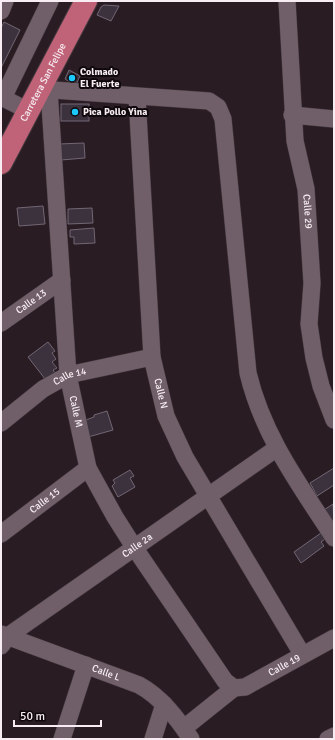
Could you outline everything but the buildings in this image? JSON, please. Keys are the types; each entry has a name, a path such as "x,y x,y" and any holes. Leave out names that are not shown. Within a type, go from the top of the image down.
{"main road":[{"name":"Carretera San Felipe","path":"1,163 29,112 44,89 86,1"}],"street":[{"path":"1,11 5,1"},
{"path":"29,112 2,97 50,1"},
{"name":"Calle 29","path":"287,1 294,141 306,189 312,283 309,324 314,358 321,386 334,420"},
{"path":"44,89 209,101 215,104 220,111 223,118 248,373 261,417 277,448 334,538"},
{"name":"Calle M","path":"44,89 62,280 68,375 88,468 134,548 225,681 234,688"},
{"name":"Calle N","path":"138,97 152,357 166,416 185,457 302,654"},
{"path":"292,115 334,119"},
{"name":"Calle 13","path":"1,323 62,280"},
{"name":"Calle 14","path":"1,423 43,390 68,375 152,357"},
{"name":"Calle 2a","path":"3,638 277,448"},
{"name":"Calle 15","path":"1,534 88,468"},
{"name":"Calle L","path":"3,638 86,665 139,685 154,693 188,734"},
{"name":"Calle 19","path":"234,688 245,687 302,654 334,638"},
{"path":"62,739 86,665"},
{"path":"188,734 234,688"},
{"path":"152,739 164,704"},
{"path":"328,739 334,736"}],"place":[{"name":"Colmado El Fuerte","path":"72,78"},
{"name":"Pica Pollo Yina","path":"75,112"}]}
